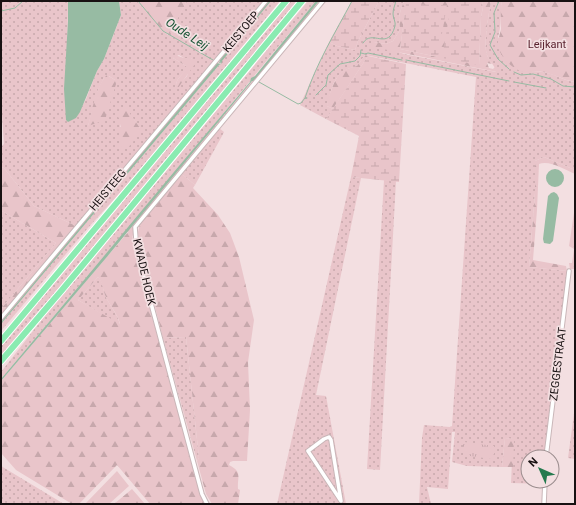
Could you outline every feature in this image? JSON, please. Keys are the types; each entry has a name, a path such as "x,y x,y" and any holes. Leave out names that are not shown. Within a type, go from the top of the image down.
{"highway":[{"path":"1,341 286,1"},
{"path":"1,361 62,290 302,1"}],"street":[{"name":"KEISTOEP","path":"215,63 266,1"},
{"name":"KWADE HOEK","path":"207,504 202,494 141,266 135,230 137,224 323,1"},
{"name":"HEISTEEG","path":"1,318 215,63"},
{"name":"ZEGGESTRAAT","path":"547,449 569,271"},
{"path":"329,437 331,440 341,503 308,451 329,437"},
{"path":"544,504 545,489"}],"green space":[{"path":"1,1 68,1 66,120 76,118 104,59 121,15 119,1 137,1 168,35 187,1 265,1 76,226 34,206 4,168 1,167 1,147 4,144 1,116","holes":["179,55 184,58 192,58 187,76 176,88 178,79 188,68 173,58","109,76 115,80 112,96 107,106 88,126 98,90 104,78","126,109 140,128 120,127"]},
{"path":"137,1 187,1 169,35 163,31"},
{"path":"267,1 218,63 1,322 1,320"},
{"path":"271,1 280,1 128,184 87,229 1,331 1,324 221,64 221,61"},
{"path":"290,1 298,1 1,357 1,346"},
{"path":"308,1 316,1 1,379 1,372 47,313"},
{"path":"319,1 322,1 256,80 255,79"},
{"path":"352,1 379,1 358,41 355,50 337,46 329,42"},
{"path":"379,1 404,1 399,17 400,30 393,41 386,44 373,42 404,54 496,72 487,55 486,36 491,1 502,1 498,37 523,71 546,73 575,82 575,170 544,157 535,161 535,193 529,267 567,271 546,449 520,449 520,483 511,483 513,439 505,438 502,467 467,466 452,462 455,432 452,432 448,489 427,487 431,504 419,504 424,425 452,426 476,77 365,55 357,66 343,72 335,80 327,106 333,109 326,119 300,105 329,42 337,46 355,50 358,41"},
{"path":"404,1 468,1 460,4 479,65 481,17 483,7 482,2 479,1 491,1 487,28 486,50 492,64 487,63 489,68 493,69 495,67 497,72 368,46 373,42 386,44 393,41 400,30 399,17","holes":["405,13 438,57 400,49"]},
{"path":"468,1 482,2 483,7 481,17 479,65 442,58 451,5"},
{"name":"Leijkant","path":"502,1 575,1 575,82 543,72 526,72 517,70 507,62 501,55 498,47 501,29"},
{"path":"406,4 447,5 438,57 400,49"},
{"path":"175,55 184,58 191,58 197,61 178,88 176,88 177,82 187,68 173,58"},
{"path":"365,55 368,56 333,109 327,106 329,96 337,77 343,71 357,66"},
{"path":"368,56 406,64 399,182 351,177 359,136 326,119"},
{"path":"107,75 115,80 116,84 105,120 88,126 97,92 103,79"},
{"path":"252,81 255,81 135,225 133,229 133,236 127,231"},
{"path":"126,108 140,128 141,132 127,149 122,149 120,144 121,120 117,116"},
{"path":"219,128 224,132 195,185 182,174"},
{"path":"544,157 575,170 575,174 553,164 539,164 533,260 566,266 567,271 529,267 535,193 535,161"},
{"path":"1,167 4,168 34,206 76,226 1,315 1,309 56,243 2,211"},
{"path":"182,174 195,185 193,188 218,215 230,233 239,257 254,320 248,362 250,410 247,461 233,461 230,462 229,465 238,473 238,489 240,490 238,504 212,504 206,494 197,461 199,458 186,337 163,338 139,244 138,232 140,224"},
{"path":"351,177 361,178 316,395 326,396 346,504 277,504"},
{"path":"384,180 396,181 380,470 367,469"},
{"path":"1,198 2,211 56,243 1,309"},
{"path":"575,206 575,269 570,269 569,263 572,263 574,249 569,246"},
{"path":"129,231 132,233 134,250 185,438 206,504 150,504 117,465 79,504 72,504 16,470 1,453 1,381","holes":["98,277 105,295 120,324 78,300"]},
{"path":"98,277 102,283 105,295 120,325 78,300"},
{"path":"186,337 199,458 197,461 163,338"},
{"path":"575,406 575,459 568,458"},
{"path":"505,438 514,439 513,467 502,467"},
{"path":"464,442 494,446 494,457 491,459 463,455"},
{"path":"1,466 64,504 1,504"},
{"path":"117,471 129,486 109,504 85,504"},
{"path":"132,489 145,504 114,504"}],"shaded area":[{"path":"68,1 119,1 121,15 104,59 97,71 80,112 76,118 68,122 66,120 64,89"},
{"path":"268,1 271,1 222,61 222,63 219,61"},
{"path":"316,1 319,1 254,81 252,81 106,258 1,381 1,379"},
{"path":"217,63 221,64 1,324 1,322"},
{"path":"551,169 559,169 564,174 562,185 559,187 551,187 546,182 546,174"},
{"path":"554,192 559,198 553,241 550,244 544,243 543,239 548,196"}],"waterway":[{"name":"Oude Leij","path":"1,11 15,8 23,1"},
{"name":"Oude Leij","path":"138,1 163,31 213,60"},
{"path":"305,98 320,61 352,1"},
{"name":"Oude Leij","path":"363,43 367,39 384,39 388,38 392,34 395,26 393,14 396,1"},
{"name":"Oude Leij","path":"499,1 494,13 495,32 490,45 498,59 509,69"},
{"name":"Oude Leij","path":"316,95 326,85 328,75 340,64 355,61 360,56 361,50"},
{"path":"361,53 402,60"},
{"path":"406,60 509,81"},
{"name":"Oude Leij","path":"514,72 521,75 533,74 551,79 563,86 575,87"},
{"name":"Oude Leij","path":"259,82 298,104 307,98"},
{"path":"514,82 546,88"}]}
